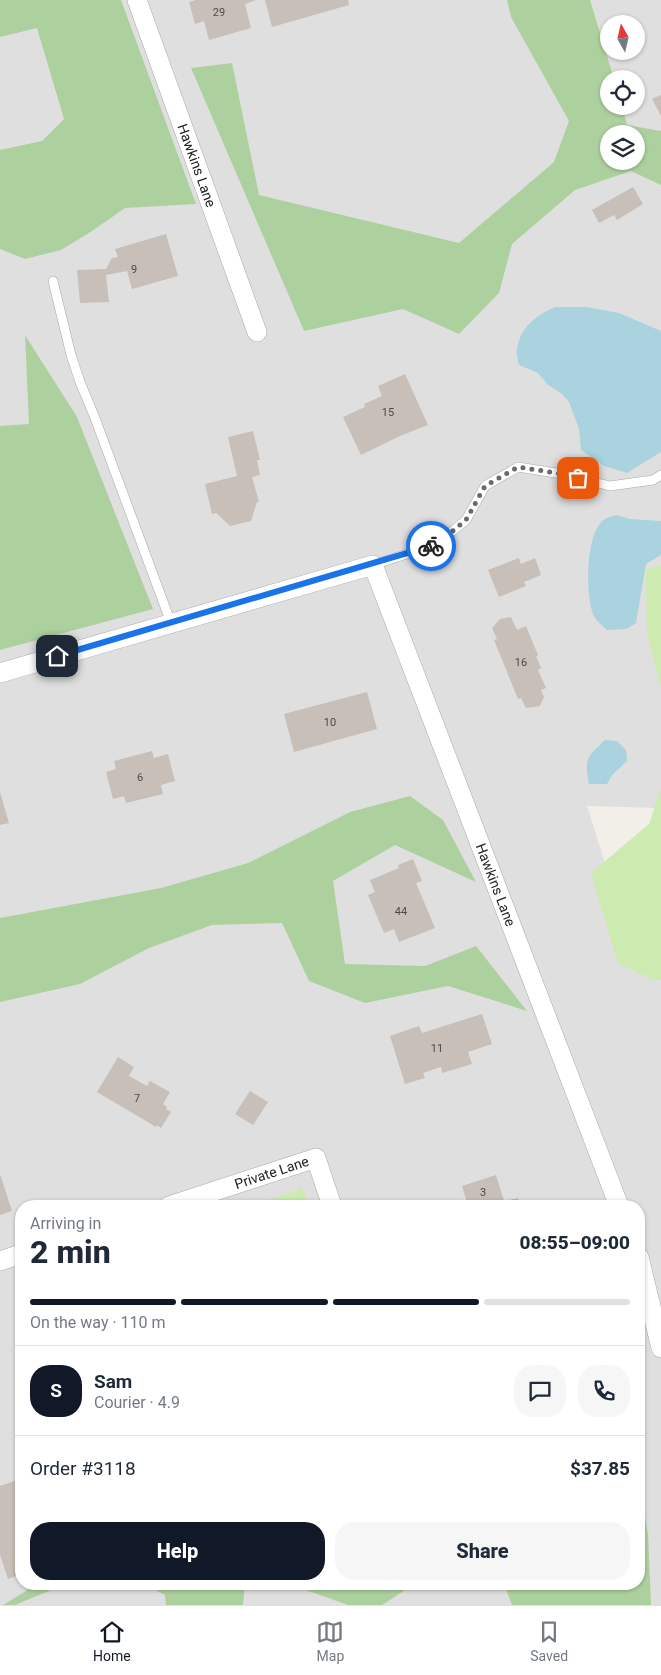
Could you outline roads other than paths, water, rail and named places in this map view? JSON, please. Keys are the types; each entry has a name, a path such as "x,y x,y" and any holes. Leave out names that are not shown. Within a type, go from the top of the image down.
{"street":[{"name":"Hawkins Lane","path":"137,0 257,332"},
{"name":"Hawkins Lane","path":"373,564 617,1200"},
{"path":"0,673 373,564"},
{"name":"Private Lane","path":"187,1200 316,1158 330,1200"},
{"path":"0,1261 15,1256"},
{"path":"645,1282 661,1348"}],"lane":[{"path":"53,281 71,355 80,382 171,623"},
{"path":"373,564 437,544 466,520 485,486 518,467 562,474 610,486 654,480 661,475"}],"water":[{"path":"555,307 586,307 619,313 661,331 661,452 627,473 604,466 581,450 579,429 569,402 562,394 548,385 538,373 519,365 517,351 522,334 536,318"},
{"path":"617,515 630,519 661,521 661,555 646,564 636,623 626,629 607,630 595,618 591,607 588,580 590,550 598,526 606,518"},
{"path":"605,740 617,741 626,750 627,761 612,775 607,784 589,784 588,759 594,750"}]}
